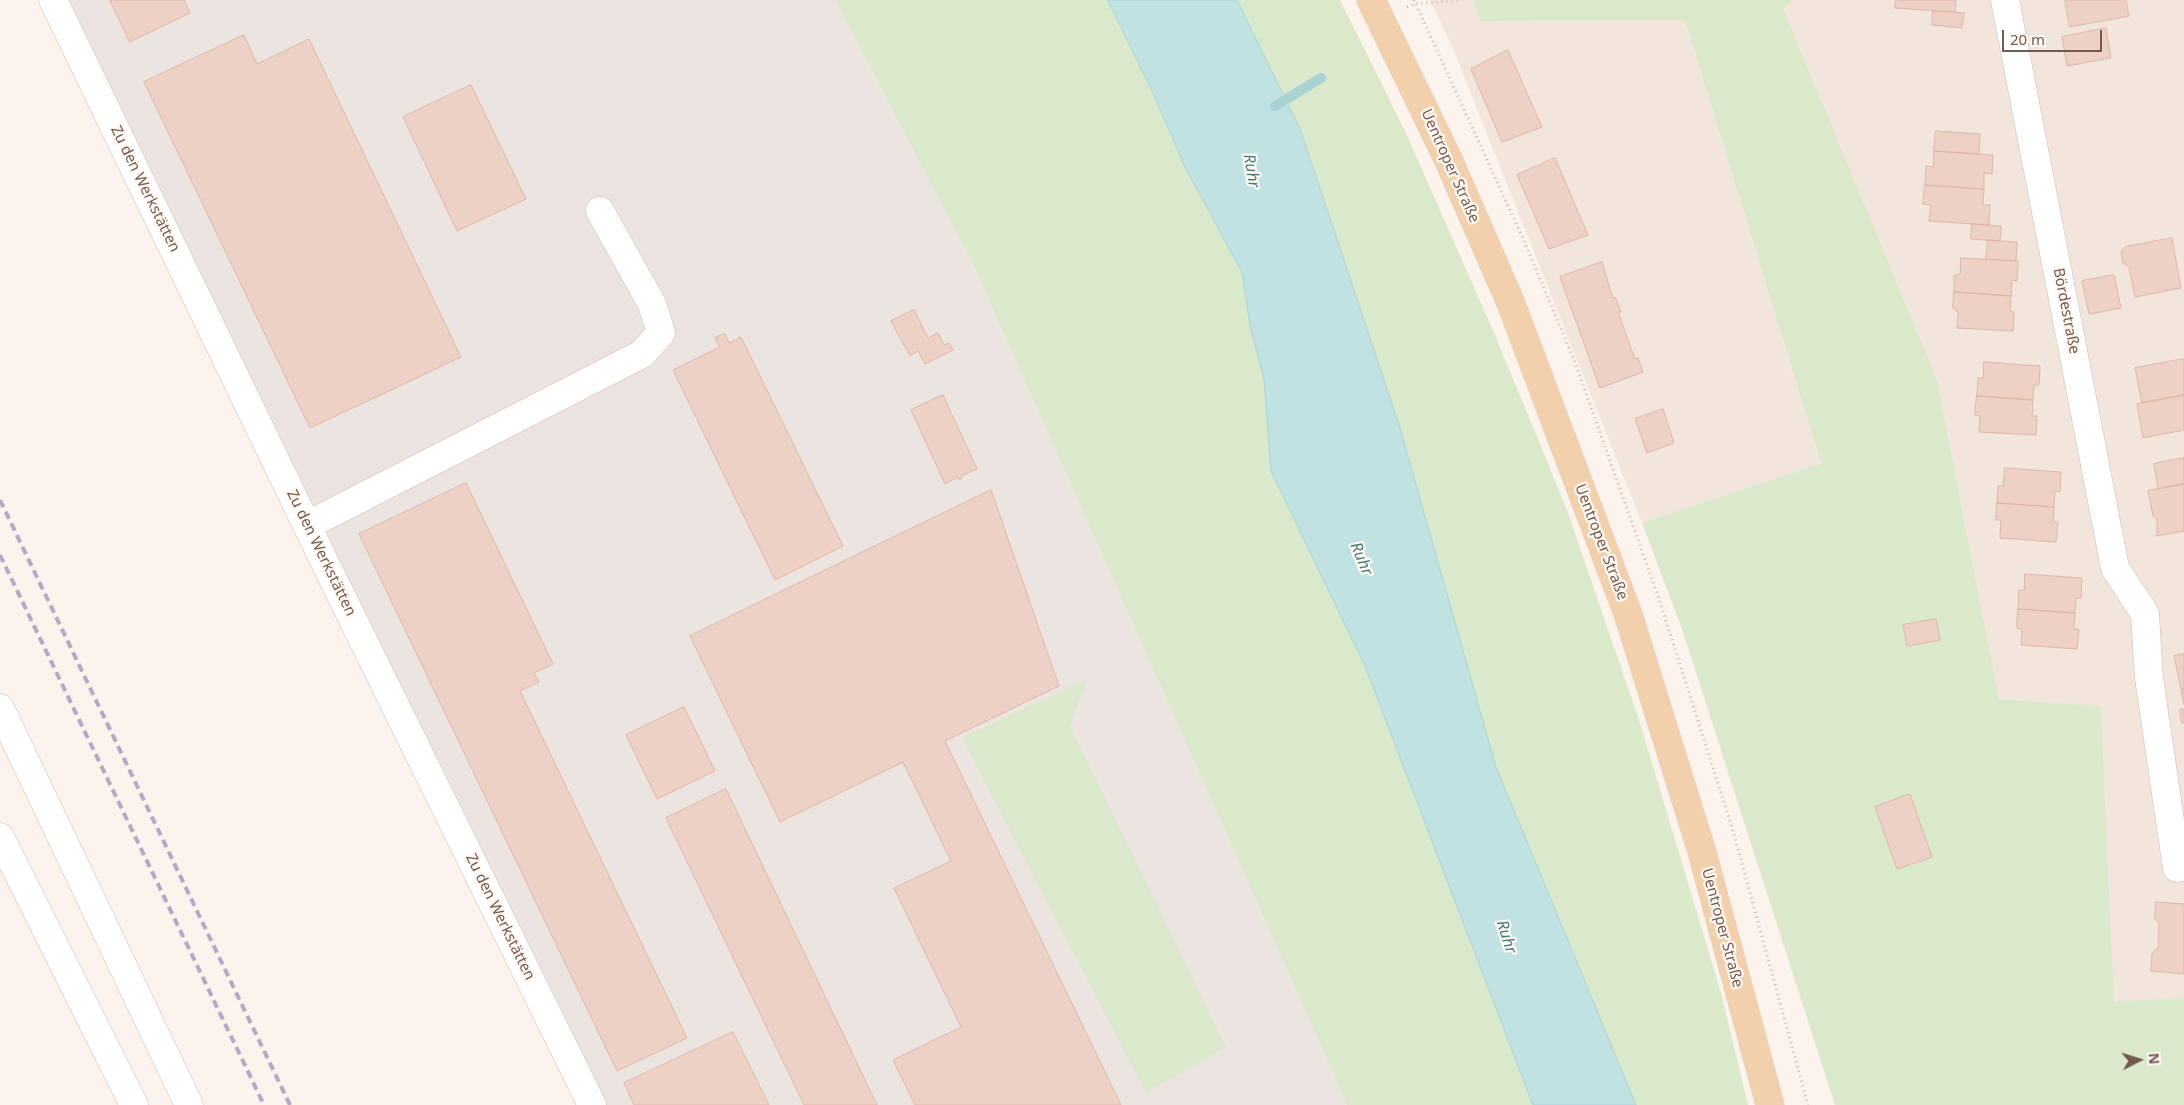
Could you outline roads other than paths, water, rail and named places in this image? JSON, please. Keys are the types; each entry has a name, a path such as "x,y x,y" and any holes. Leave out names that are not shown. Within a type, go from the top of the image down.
{"main road":[{"name":"Uentroper Straße","path":"1376,8 1448,159 1510,301 1628,614 1702,852 1770,1105"}],"street":[{"name":"Zu den Werkstätten","path":"53,0 592,1105"},
{"name":"Bördestraße","path":"2005,0 2116,568 2145,614 2148,678 2177,868"},
{"path":"308,524 642,354 661,333 652,304 600,211"},
{"path":"0,708 188,1105"},
{"path":"0,837 134,1105"}],"water":[{"name":"Ruhr","path":"1108,0 1237,0 1300,129 1399,425 1496,767 1636,1105 1533,1105 1365,666 1271,471 1264,379 1250,326 1242,272 1186,169 1153,93"}],"waterway":[{"path":"1275,106 1321,78"}],"railway":[{"path":"0,500 290,1105"},
{"path":"0,555 264,1105"}]}
